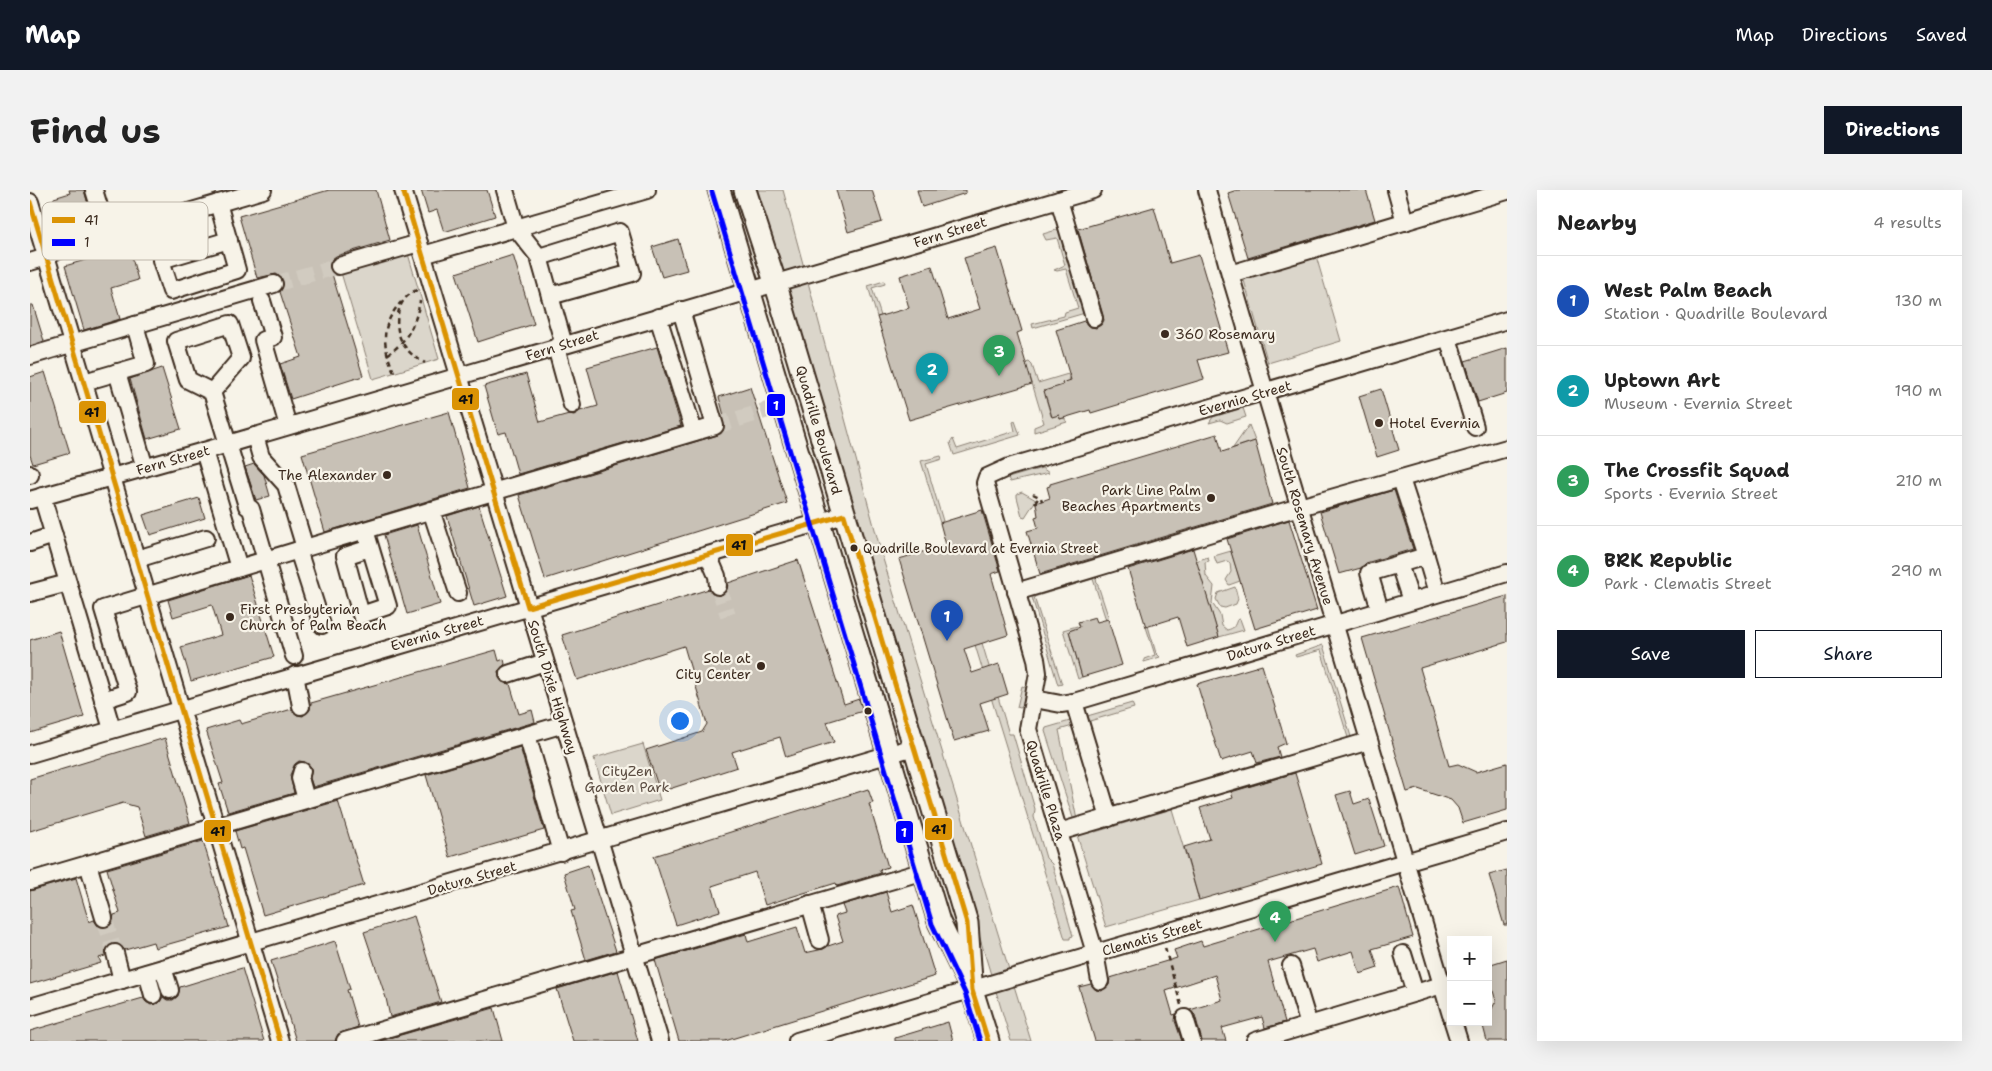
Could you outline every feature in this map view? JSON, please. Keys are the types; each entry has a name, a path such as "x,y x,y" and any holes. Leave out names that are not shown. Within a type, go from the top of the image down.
{"main road":[{"name":"Quadrille Boulevard","path":"720,190 818,523 941,929 972,990 988,1041"},
{"name":"Quadrille Boulevard","path":"745,190 775,282 967,923 972,990"}],"street":[{"path":"94,190 98,202"},
{"path":"208,206 263,190"},
{"name":"South Dixie Highway","path":"403,190 660,1041"},
{"path":"505,190 516,228 539,257 550,296 572,405"},
{"path":"339,266 516,228 647,190"},
{"name":"Fern Street","path":"36,498 112,475 146,468 229,444 1093,190"},
{"name":"South Rosemary Avenue","path":"1207,190 1299,508 1447,1002"},
{"path":"1396,190 1405,222"},
{"path":"1230,274 1507,191"},
{"path":"1059,200 1094,318"},
{"path":"30,202 42,242"},
{"path":"218,203 229,240"},
{"path":"539,257 620,232 632,272 550,296"},
{"path":"30,262 42,258"},
{"path":"47,260 280,1041"},
{"path":"30,356 274,284"},
{"path":"262,301 273,337 263,340 288,426"},
{"path":"103,700 128,692 104,609 715,426 681,310"},
{"path":"658,317 694,432"},
{"name":"Evernia Street","path":"985,480 990,474 1009,467 1507,320"},
{"path":"84,382 146,364 135,325"},
{"path":"1448,338 1475,426"},
{"path":"117,372 146,468"},
{"path":"212,392 247,506 251,509 294,656"},
{"path":"255,436 261,457 286,485 322,625"},
{"path":"1016,592 1268,516 1507,448"},
{"path":"204,451 239,568"},
{"path":"1402,479 1437,594"},
{"name":"Quadrille Plaza","path":"985,480 1036,659 1038,673 1028,729 1095,953 1100,981"},
{"path":"36,498 54,535 112,729"},
{"path":"431,510 458,593"},
{"name":"Evernia Street","path":"30,754 181,708 844,515"},
{"path":"365,530 370,548"},
{"path":"30,543 54,535"},
{"path":"137,559 206,538"},
{"path":"708,554 718,586"},
{"path":"1380,610 1369,573 1426,556"},
{"path":"1399,564 1411,601"},
{"name":"Datura Street","path":"1034,699 1061,704 1074,702 1507,573"},
{"path":"30,593 68,583"},
{"path":"508,674 545,662"},
{"path":"294,675 301,706"},
{"path":"1074,702 1109,818"},
{"path":"30,881 564,724"},
{"path":"527,734 561,852"},
{"path":"1059,832 1369,741"},
{"name":"Datura Street","path":"30,1007 914,747"},
{"path":"302,771 300,778 306,799"},
{"name":"Clematis Street","path":"797,1041 1507,832"},
{"path":"88,864 104,918"},
{"path":"345,1041 924,871"},
{"path":"810,904 820,940"},
{"path":"115,953 122,980"},
{"path":"1403,954 1415,993"},
{"path":"1291,966 1309,1025"},
{"path":"155,971 170,990"},
{"path":"153,995 155,971"},
{"path":"1255,1041 1442,985"},
{"path":"1185,1018 1192,1041"},
{"path":"1454,1026 1458,1041"}],"path":[{"path":"387,355 402,343 410,332 418,312 419,290 412,292 402,301 388,322 385,333 387,355 394,372"},
{"path":"402,301 398,312 397,324 402,343 408,351 425,363"},
{"path":"1033,494 1042,501"},
{"path":"1035,503 1039,497"},
{"path":"1161,934 1185,1018"}],"green space":[{"path":"754,190 783,190 883,559 1031,1041 1011,1041"},
{"path":"1060,229 1085,313 1033,328 1032,324 1064,316 1065,312 1078,308 1066,269 1054,270 1065,265 1057,238 1046,240 1043,234"},
{"path":"406,247 439,359 373,379 339,266"},
{"path":"1316,256 1341,341 1268,363 1243,277"},
{"path":"884,281 885,284 872,288 881,316 877,317 868,286"},
{"path":"1029,362 1032,365 1038,383 1068,374 1070,381 1062,383 1063,385 1054,392 1045,395 1051,416 1059,415 1060,419 1064,418 1067,422 1034,432 1034,427 1044,423 1026,363"},
{"path":"1243,408 1246,417 1227,423 1220,420 1209,423 1213,417"},
{"path":"1015,421 1020,435 954,455 950,443 953,439 957,449 1015,431 1013,422"},
{"path":"1249,425 1255,441 1233,448"},
{"path":"941,456 942,459 926,464 943,521 940,523 921,461"},
{"path":"1042,468 1049,473 1010,482 1008,478"},
{"path":"1022,492 1036,500 1025,517 1022,516 1017,497 1017,494"},
{"path":"1231,551 1240,581 1229,585 1226,580 1231,572 1230,563 1227,561 1217,564 1214,556"},
{"path":"1208,557 1209,561 1205,562 1206,576 1214,586 1212,603 1220,615 1222,626 1227,630 1230,629 1240,619 1244,630 1219,637 1196,561"},
{"path":"1094,573 1109,619 1106,620 1093,579 1034,597 1062,684 1058,685 1031,594"},
{"path":"1235,587 1238,599 1236,604 1225,608 1220,607 1216,599 1218,593"},
{"path":"1077,626 1078,628 1069,631 1082,677 1078,679 1063,630"},
{"path":"1148,626 1156,653 1160,657 1144,662 1144,659 1155,655 1146,627"},
{"path":"982,643 1009,734 1013,734 1035,809 1034,817 1046,858 1052,864 1073,936 1070,939 1065,939 975,645"},
{"path":"1323,645 1352,740 1349,741 1321,650 1296,657 1295,655"},
{"path":"1022,686 1027,688 1022,707 1020,708 1017,707"},
{"path":"1132,703 1134,708 1059,730 1077,820 1074,821 1045,731 1046,728"},
{"name":"CityZen Garden Park","path":"643,744 660,800 611,815 594,758"},
{"path":"1172,809 1199,900 1106,927 1076,832 1093,827 1095,832"}],"building":[{"path":"69,190 84,190 87,202 53,202 54,198 70,193"},
{"path":"329,190 376,190 390,240 336,256 329,264 363,376 291,399 280,364 301,357 280,292 284,287 284,282 276,274 257,278 239,216"},
{"path":"421,190 487,190 495,216 444,232 437,210 428,213"},
{"path":"836,190 872,190 882,222 848,232"},
{"path":"917,190 966,190 966,193 922,207"},
{"path":"1237,190 1366,190 1375,220 1248,258 1228,193"},
{"path":"1154,207 1170,263 1199,255 1228,352 1198,360 1204,379 1091,413 1090,410 1060,419 1059,415 1052,417 1044,391 1063,385 1062,383 1071,380 1056,330 1084,321 1088,326 1096,328 1104,320 1078,229"},
{"path":"678,239 687,270 662,277 652,247"},
{"path":"997,248 1022,331 1017,333 1032,384 909,420 877,317 909,308 900,276 932,266 948,319 980,309 964,258"},
{"path":"513,255 534,324 478,342 456,273"},
{"path":"85,260 133,260 138,280 111,288 120,319 84,330 65,266"},
{"path":"30,305 33,305 44,341 30,346"},
{"path":"657,347 681,426 518,474 506,432 498,434 484,386 526,374 540,422 569,414 574,415 580,411 598,406 587,367"},
{"path":"1507,348 1507,393 1478,402 1465,361"},
{"path":"162,368 181,429 147,439 130,379"},
{"path":"45,372 70,453 33,464 30,455 30,377"},
{"path":"750,387 787,503 545,579 519,495 718,435 727,427 719,397"},
{"name":"Hotel Evernia","path":"1381,389 1399,450 1377,457 1359,396"},
{"name":"The Alexander","path":"449,412 470,488 325,532 302,454"},
{"name":"Park Line Palm Beaches Apartments","path":"1217,434 1222,452 1255,441 1272,504 1040,574 1027,531 1038,528 1035,517 1038,516 1036,503 1050,498 1047,487 1050,484"},
{"path":"254,464 264,475 270,496 256,500 245,467"},
{"path":"1394,490 1413,549 1366,563 1361,568 1339,574 1320,512"},
{"path":"199,498 205,518 150,535 143,515"},
{"path":"479,506 507,596 474,606 447,516"},
{"path":"982,510 1000,571 991,574 1008,635 964,649 972,673 999,664 1008,694 980,703 989,731 954,741 899,559 946,545 940,523"},
{"path":"1289,520 1317,610 1255,629 1227,539"},
{"path":"417,525 440,604 407,614 384,535"},
{"path":"1193,549 1219,637 1187,647 1178,617 1146,627 1128,569"},
{"name":"Sole at City Center","path":"798,560 844,704 859,699 863,711 827,722 834,742 786,757 780,737 732,752 737,767 660,792 646,750 702,732 707,724 684,646 577,680 562,635 709,589 713,595 719,596 727,591 728,583"},
{"path":"249,575 274,657 191,681 181,647 221,635 212,605 173,617 168,600"},
{"path":"1507,596 1507,642 1420,668 1449,766 1458,764 1476,772 1507,763 1507,810 1463,823 1458,808 1451,800 1418,789 1407,792 1362,638"},
{"path":"1095,617 1097,622 1108,619 1122,665 1082,677 1069,631 1080,627 1078,622"},
{"path":"59,631 84,717 30,733 30,640"},
{"path":"496,650 499,661 504,659 505,664 498,671 499,678 502,682 510,684 519,714 532,710 535,722 313,787 310,778 312,768 305,762 299,761 295,764 290,775 294,793 228,812 219,784 223,783 206,730 239,720 241,724 292,709 297,715 303,716 310,710 311,703"},
{"path":"1262,665 1286,743 1277,747 1280,757 1257,763 1253,751 1221,761 1197,684"},
{"path":"165,738 190,823 146,836 137,807 123,803 30,831 30,779"},
{"path":"520,747 544,830 450,857 426,775"},
{"path":"1295,773 1322,864 1199,900 1184,847 1210,839 1200,808 1233,798 1231,792"},
{"path":"868,789 873,803 869,804 888,867 879,870 881,873 837,886 836,883 765,905 755,872 712,886 720,911 676,925 654,856"},
{"path":"1350,791 1354,804 1369,799 1384,846 1355,855 1336,795"},
{"path":"338,801 364,885 263,915 243,848 240,849 235,831"},
{"path":"203,841 229,927 155,948 153,942 125,950 118,944 112,944 106,950 105,956 99,958 101,963 30,984 30,891 76,878 89,922 94,920 98,926 106,928 112,924 114,915 120,913 107,869"},
{"path":"588,865 616,951 586,960 571,911 575,910 564,873"},
{"path":"1507,870 1507,925 1504,925 1489,875"},
{"path":"1399,887 1413,937 1372,949 1378,968 1360,974 1353,951 1317,962 1313,949 1268,962 1285,1022 1265,1028 1262,1017 1222,1028 1226,1041 1202,1041 1195,1015 1190,1010 1222,1000 1215,975 1166,991 1173,1015 1176,1014 1175,1021 1182,1041 1095,1041 1079,987 1091,984 1096,990 1102,991 1109,985 1110,978 1177,958 1174,950 1201,941 1203,946"},
{"path":"886,892 892,912 913,905 935,976 725,1041 679,1041 655,960 746,934 748,942 797,927 805,953 823,949 843,941 835,916 845,913 842,905"},
{"path":"414,916 441,1002 390,1017 386,998 364,932"},
{"path":"335,941 350,989 347,990 358,1027 338,1034 335,1041 296,1041 271,961"},
{"path":"1507,959 1507,1041 1487,1041 1483,1026 1492,1026 1492,1008 1496,1001 1492,988 1492,964"},
{"path":"242,968 264,1041 30,1041 30,1031 143,998 151,1005 160,1002 163,997 167,1000 173,1000 178,996 180,987"},
{"path":"618,971 638,1041 573,1041 557,989"},
{"path":"494,1008 503,1041 380,1041"},
{"path":"948,1022 953,1041 895,1041 895,1038"}],"tunnel":[{"path":"274,284 339,266"},
{"path":"715,426 784,405"},
{"path":"718,586 728,615"},
{"path":"104,918 115,953"}],"transit line":[{"name":"41","path":"403,190 528,607 844,515 967,923 972,990 988,1041"},
{"name":"1","path":"712,192 932,924 965,993 980,1041"},
{"name":"41","path":"30,202 42,242"},
{"name":"41","path":"47,260 280,1041"}],"place":[{"name":"360 Rosemary","path":"1165,334"},
{"name":"The Crossfit Squad","path":"999,376"},
{"name":"Uptown Art","path":"932,394"},
{"name":"Hotel Evernia","path":"1379,423"},
{"name":"The Alexander","path":"387,475"},
{"name":"Park Line Palm Beaches Apartments","path":"1211,498"},
{"name":"Quadrille Boulevard at Evernia Street","path":"854,548"},
{"name":"First Presbyterian Church of Palm Beach","path":"230,617"},
{"name":"West Palm Beach","path":"947,641"},
{"name":"Sole at City Center","path":"761,666"},
{"name":"BRK Republic","path":"1275,942"}]}
